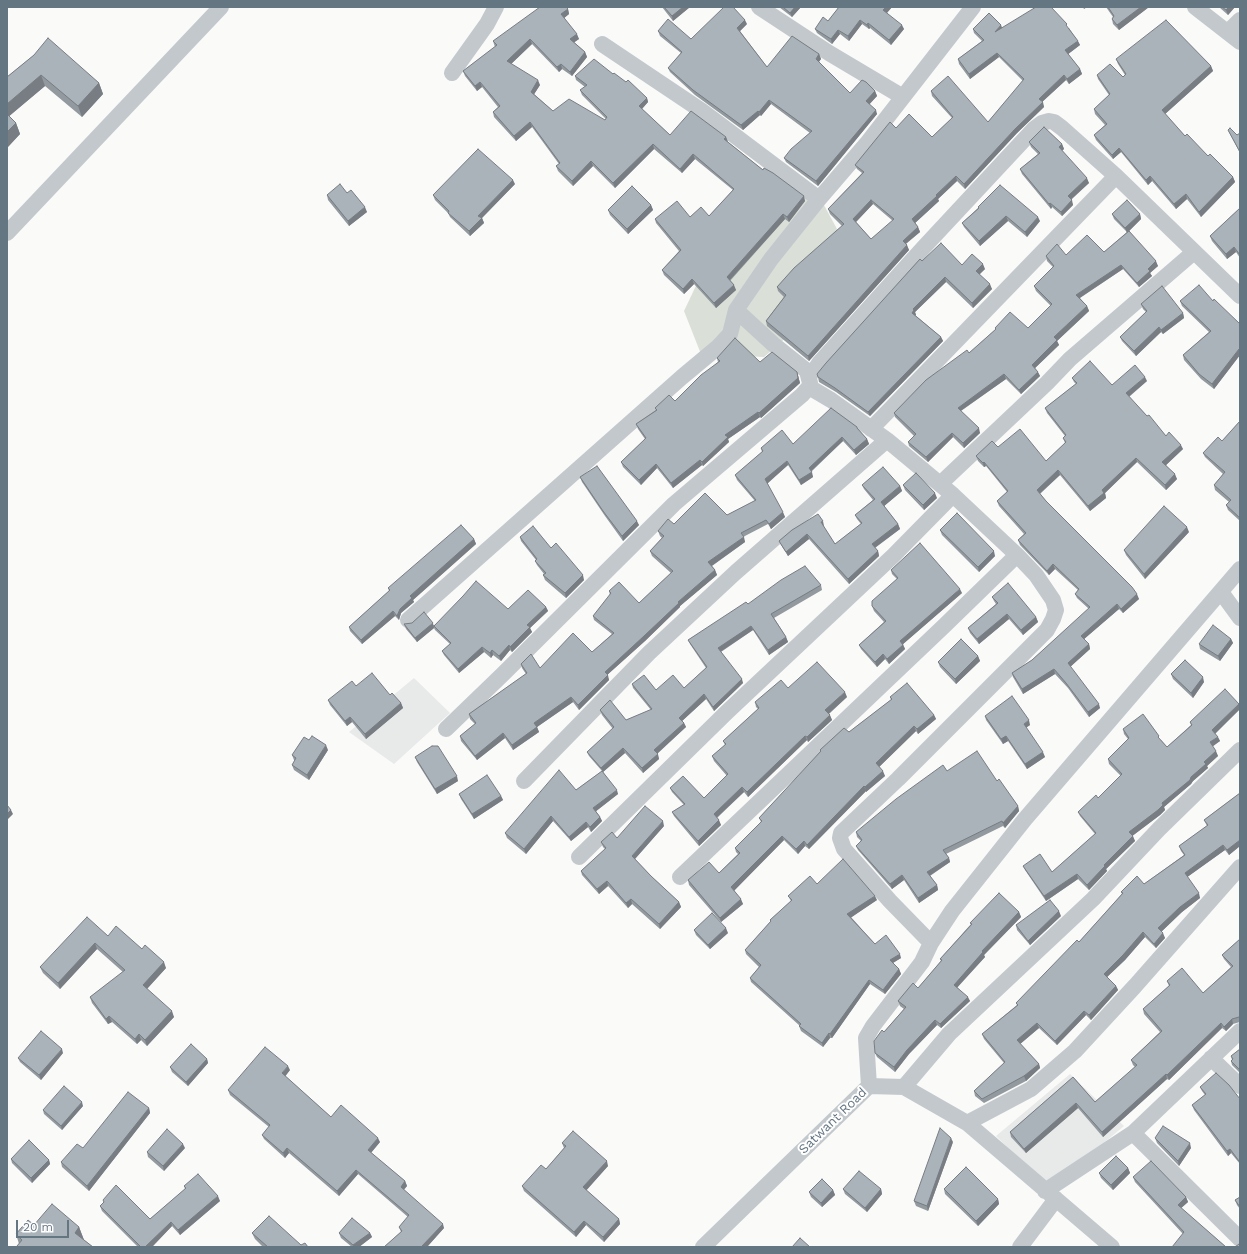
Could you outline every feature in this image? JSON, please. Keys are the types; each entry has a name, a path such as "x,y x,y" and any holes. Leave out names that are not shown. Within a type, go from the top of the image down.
{"street":[{"path":"7,233 221,7"},
{"path":"452,73 487,24 496,7"},
{"path":"759,7 829,53 903,96"},
{"path":"408,620 682,376 718,347 730,334 736,310 771,259 819,199 868,142 973,7"},
{"path":"1195,7 1234,37 1240,20"},
{"path":"602,44 702,111 819,199"},
{"path":"807,371 814,371 820,362 1034,129 1042,123 1049,121 1054,122 1116,176 1240,296"},
{"path":"871,429 1116,176"},
{"path":"940,484 1047,383 1070,359 1194,252"},
{"path":"446,729 674,504 791,405 809,387 810,383 807,371 773,344 736,310"},
{"path":"809,387 831,400 887,440 953,495 1017,555 1036,575 1053,600 1056,610 1047,630 904,773 841,833 840,838 844,849 890,901 931,943"},
{"path":"524,781 649,653 736,572 887,440"},
{"path":"579,858 727,712 893,556 953,495"},
{"path":"680,877 1017,555"},
{"path":"869,1086 866,1038 873,1026 922,962 931,943 952,911 1025,819 1240,570"},
{"path":"1220,592 1240,618"},
{"path":"904,1087 950,1034 1093,899 1159,828 1240,750"},
{"path":"967,1123 1031,1089 1074,1051 1135,986 1240,867"},
{"path":"1020,1247 1050,1195 1133,1133 1240,1031"},
{"path":"1211,1058 1240,1086"},
{"name":"Satwant Road","path":"703,1247 869,1086 904,1087 967,1123 1112,1247"},
{"path":"1133,1133 1240,1240"}],"shaded area":[{"path":"787,189 819,196 837,229 835,295 764,357 701,354 684,311 712,252"},
{"path":"414,678 450,713 394,764 349,732"},
{"path":"1070,1074 1124,1126 1049,1189 996,1136"}],"building":[{"path":"540,7 566,7 568,9 561,14 577,34 570,39 585,52 570,72 561,64 557,67 530,39 507,61 538,80 531,92 553,111 569,99 605,120 607,117 580,90 587,85 575,76 594,59 613,74 614,73 626,82 628,80 647,98 639,106 670,135 691,111 726,137 724,139 763,170 764,168 773,173 804,196 787,217 783,214 727,277 734,285 714,303 692,279 683,289 662,270 681,250 655,219 677,201 690,217 701,207 709,216 734,189 693,154 680,169 653,144 613,183 591,161 572,181 556,166 560,163 530,122 514,136 493,112 500,106 480,82 475,86 463,71 497,45 493,41"},
{"path":"664,7 683,7 672,16"},
{"path":"724,7 733,7 745,20 737,28 767,67 792,36 819,54 816,59 850,93 862,80 875,91 866,101 876,110 816,181 784,158 791,149 812,131 769,100 759,112 758,111 741,125 693,90 668,68 682,52 658,31 668,19 691,39"},
{"path":"783,7 795,7 790,13"},
{"path":"839,7 886,7 883,10 902,25 889,40 868,23 867,25 860,20 848,36 838,30 831,39 815,29 823,17 828,21"},
{"path":"1036,7 1051,7 1067,24 1066,25 1078,41 1065,50 1080,69 1067,79 1064,75 1039,99 1043,102 1015,129 964,184 956,176 912,219 918,227 903,241 907,245 808,356 766,321 786,295 777,287 794,268 844,224 828,209 864,172 855,165 890,122 896,128 909,114 932,137 953,117 931,91 948,76 988,122 1024,79 997,53 969,74 958,59 984,40 973,29 989,13 1001,25 995,32","holes":["871,200 894,219 871,239 853,219"]},
{"path":"1108,7 1141,7 1117,25 1112,19 1114,16"},
{"path":"1222,7 1229,7 1226,10"},
{"path":"1166,20 1211,66 1162,110 1185,136 1187,134 1208,156 1210,154 1233,177 1199,212 1186,194 1174,204 1150,176 1146,180 1119,148 1112,155 1094,135 1107,124 1094,109 1110,94 1097,75 1110,64 1123,77 1126,74 1116,59"},
{"path":"48,38 99,83 78,106 41,75 7,104 7,77 34,55"},
{"path":"7,114 16,123 7,132"},
{"path":"1044,127 1062,144 1059,147 1087,178 1068,196 1072,200 1061,212 1050,203 1049,204 1020,169 1040,153 1029,142"},
{"path":"1230,128 1237,135 1240,133 1240,152 1228,130"},
{"path":"478,149 513,180 478,216 482,218 469,231 448,213 449,211 433,195"},
{"path":"340,184 347,193 351,190 365,207 348,221 327,195"},
{"path":"1000,185 1038,217 1025,232 1006,216 979,241 962,223 979,208 978,207"},
{"path":"632,186 651,205 627,229 608,210"},
{"path":"1127,200 1140,214 1125,228 1112,214"},
{"path":"1240,208 1240,255 1234,247 1226,254 1210,236"},
{"path":"1129,231 1156,261 1148,269 1150,271 1137,283 1121,265 1076,295 1087,306 1054,337 1057,340 1032,365 1038,372 1019,390 1004,374 958,408 979,428 963,443 952,433 926,457 908,442 916,434 894,413 926,380 967,350 969,353 996,329 995,328 1010,312 1028,328 1052,304 1034,286 1054,266 1046,256 1057,244 1066,255 1087,235 1104,252"},
{"path":"941,243 962,265 972,254 983,264 976,271 990,284 972,303 945,277 913,309 914,310 912,313 941,337 868,412 818,377 817,374 920,259 922,261"},
{"path":"1199,285 1213,301 1214,299 1240,324 1240,350 1239,349 1212,384 1199,374 1183,355 1211,331 1180,301"},
{"path":"1162,286 1183,313 1161,330 1159,327 1134,351 1120,337 1147,311 1141,304"},
{"path":"735,338 760,362 772,352 797,372 798,378 759,413 758,412 725,435 728,437 702,462 700,460 671,483 656,464 639,480 621,462 646,438 636,424 657,410 655,408 669,395 675,401 701,375 720,361 717,358"},
{"path":"1090,361 1112,385 1135,365 1145,377 1126,393 1147,416 1149,415 1166,436 1169,432 1181,445 1162,462 1175,474 1165,485 1136,458 1102,490 1104,493 1088,506 1058,470 1037,490 1046,501 1132,587 1137,594 1121,609 1117,604 1081,636 1089,644 1068,663 1099,704 1088,712 1054,669 1022,689 1012,673 1032,660 1090,607 1075,594 1079,589 1053,564 1047,571 1018,540 1026,533 997,501 1008,491 984,462 983,463 976,456 992,441 998,447 1020,429 1046,461 1066,442 1063,438 1066,435 1045,408 1077,383 1072,378"},
{"path":"831,408 857,427 867,439 854,450 842,437 809,468 812,472 799,480 787,461 765,479 783,512 769,524 766,520 741,533 744,537 708,562 715,570 678,602 679,603 605,672 608,675 578,705 571,697 534,723 537,727 512,745 503,733 475,756 460,736 476,723 469,714 527,673 521,664 531,654 540,668 573,633 592,652 614,633 593,616 611,593 609,591 619,582 639,603 673,571 650,551 664,536 658,531 668,519 674,524 705,493 727,515 756,500 735,475 763,451 761,448 782,430 793,444"},
{"path":"1240,421 1240,518 1226,505 1231,500 1214,485 1225,472 1203,453 1218,437 1222,441"},
{"path":"597,466 637,521 622,536 580,477"},
{"path":"883,467 900,486 881,502 898,524 872,544 878,551 848,579 807,534 786,552 779,541 792,530 818,514 823,521 821,522 835,544 862,523 855,515 875,499 862,485"},
{"path":"916,473 935,493 923,505 903,485"},
{"path":"1164,506 1187,527 1144,574 1124,550"},
{"path":"957,513 994,551 978,567 940,530"},
{"path":"461,525 474,539 410,596 412,598 400,609 397,616 393,611 361,640 349,627 390,590 388,588"},
{"path":"533,526 551,548 556,543 583,575 565,593 543,575 546,573 535,561 537,559 520,537"},
{"path":"920,543 960,589 900,641 903,645 887,659 883,654 875,662 859,645 886,621 872,606 872,601 898,578 891,570"},
{"path":"805,566 821,585 771,614 786,637 768,650 751,626 718,648 742,679 713,707 704,694 679,718 684,723 654,750 658,754 642,768 623,748 601,768 587,752 614,727 600,710 610,700 626,720 652,709 632,684 644,675 656,690 673,675 684,688 707,667 688,640 746,602 748,604 781,580"},
{"path":"476,581 508,609 528,590 546,607 527,625 530,627 510,647 509,645 499,656 492,650 490,653 482,647 458,669 442,651 451,643 434,626"},
{"path":"1008,583 1036,617 1021,630 1007,614 977,639 968,628 998,603 992,597"},
{"path":"424,612 433,623 415,638 404,624 412,623"},
{"path":"1213,625 1231,639 1218,656 1199,644"},
{"path":"961,639 978,656 955,679 938,662"},
{"path":"1185,660 1203,677 1191,693 1171,674"},
{"path":"817,662 845,692 825,710 830,715 807,737 805,736 747,792 742,787 714,814 719,820 698,841 672,812 685,804 670,788 683,776 704,798 728,774 712,756 726,744 723,741 759,708 755,702 781,680 788,688"},
{"path":"372,673 390,695 392,693 401,703 365,734 350,717 345,721 328,700 352,681 356,686"},
{"path":"907,683 934,715 917,729 914,726 876,763 883,771 865,787 864,786 807,845 804,841 796,849 782,836 731,887 741,899 720,918 688,880 709,862 719,873 740,853 735,848 762,821 759,818 821,751 820,750 844,728 849,732 892,699 890,697"},
{"path":"1225,689 1239,704 1212,730 1218,737 1210,742 1216,751 1204,762 1206,764 1191,777 1190,780 1162,803 1163,805 1158,810 1129,832 1133,836 1104,865 1105,866 1087,885 1077,874 1044,896 1023,866 1040,854 1052,872 1096,833 1078,812 1096,795 1098,798 1122,774 1108,759 1129,738 1123,729 1143,714 1159,736 1158,737 1167,747 1192,725 1190,722"},
{"path":"1012,696 1029,720 1024,724 1043,752 1025,764 1006,736 1001,739 985,716"},
{"path":"312,736 326,745 307,775 292,765 296,758 292,755 304,737 309,740"},
{"path":"432,746 438,746 457,776 435,789 415,757"},
{"path":"977,751 997,781 999,779 1018,806 1003,823 1002,821 943,850 949,858 927,872 937,885 918,898 902,875 890,884 856,846 862,840 856,832 896,799 943,765 947,771"},
{"path":"559,770 576,790 602,771 617,790 593,808 600,817 590,827 586,822 569,837 551,816 524,849 505,833"},
{"path":"487,775 501,796 472,814 459,794"},
{"path":"1240,793 1240,840 1227,850 1223,845 1185,873 1199,893 1180,907 1158,928 1163,933 1154,944 1143,932 1104,974 1116,986 1089,1015 1084,1011 1055,1041 1037,1023 1017,1040 1039,1064 1024,1076 982,1099 974,1091 1005,1062 982,1034 1018,1005 1016,1003 1077,940 1079,942 1123,893 1121,892 1137,876 1144,884 1185,855 1179,846 1208,825 1204,820"},
{"path":"7,805 11,810 7,814"},
{"path":"645,806 663,821 632,856 679,902 659,924 631,899 626,903 607,881 597,889 581,871 606,848 601,842 612,832 617,838"},
{"path":"843,859 875,896 847,914 875,944 886,935 900,954 890,960 899,969 883,990 869,980 822,1043 799,1026 801,1024 750,978 761,965 745,950 771,921 770,920 792,900 788,896 810,876 817,884"},
{"path":"999,893 1019,912 982,951 983,952 954,985 968,997 940,1024 935,1020 907,1050 894,1067 875,1053 874,1041 882,1030 884,1032 906,1007 898,1001 913,983 918,988 942,960 940,959 972,924 970,923"},
{"path":"1050,900 1059,911 1028,941 1016,925"},
{"path":"712,913 726,928 708,945 694,930"},
{"path":"87,917 108,936 116,926 142,949 145,945 164,962 143,985 172,1011 145,1040 139,1034 135,1039 109,1016 106,1019 90,997 125,970 95,943 58,983 40,967"},
{"path":"1240,939 1239,1017 1232,1019 1224,1027 1221,1023 1167,1075 1166,1074 1102,1132 1076,1103 1024,1149 1010,1132 1073,1077 1095,1102 1137,1065 1131,1060 1162,1031 1143,1009 1170,985 1167,981 1182,968 1203,993 1233,966 1222,955"},
{"path":"41,1031 62,1049 39,1075 18,1058"},
{"path":"191,1044 207,1059 186,1082 170,1067"},
{"path":"265,1047 288,1066 282,1073 331,1117 341,1105 378,1138 368,1150 405,1181 401,1187 443,1224 422,1246 423,1247 384,1247 402,1231 399,1227 409,1215 356,1170 337,1191 287,1148 283,1153 262,1135 270,1125 228,1090"},
{"path":"1240,1049 1240,1070 1231,1061 1233,1059 1231,1056"},
{"path":"1216,1073 1229,1085 1240,1099 1239,1161 1230,1149 1227,1151 1192,1105 1206,1094 1200,1087"},
{"path":"64,1086 82,1102 61,1126 43,1110"},
{"path":"128,1092 149,1108 87,1186 61,1162 77,1144 83,1148"},
{"path":"1163,1126 1190,1143 1178,1161 1155,1138"},
{"path":"940,1128 951,1138 927,1206 914,1201"},
{"path":"167,1129 183,1144 163,1166 147,1152"},
{"path":"573,1131 607,1161 583,1187 619,1219 603,1237 584,1221 574,1232 522,1186 541,1165 546,1169 566,1146 562,1143"},
{"path":"29,1140 49,1160 31,1178 11,1159"},
{"path":"1116,1156 1128,1168 1111,1185 1099,1173"},
{"path":"1151,1161 1186,1197 1178,1205 1226,1247 1172,1247 1184,1232 1133,1177"},
{"path":"966,1167 998,1199 976,1221 944,1189"},
{"path":"859,1171 881,1189 865,1208 843,1189"},
{"path":"198,1174 218,1196 178,1230 171,1222 145,1247 141,1247 100,1206 104,1202 103,1200 116,1185 150,1219 186,1188 184,1186"},
{"path":"822,1179 833,1190 821,1203 809,1192"},
{"path":"1240,1197 1240,1207 1235,1200"},
{"path":"52,1204 79,1227 75,1233 93,1247 17,1246 22,1240 16,1234 28,1220 34,1225"},
{"path":"269,1216 301,1245 305,1243 308,1247 268,1247 252,1233"},
{"path":"352,1218 370,1233 353,1245 339,1233"},
{"path":"800,1238 810,1247 792,1247"}]}
